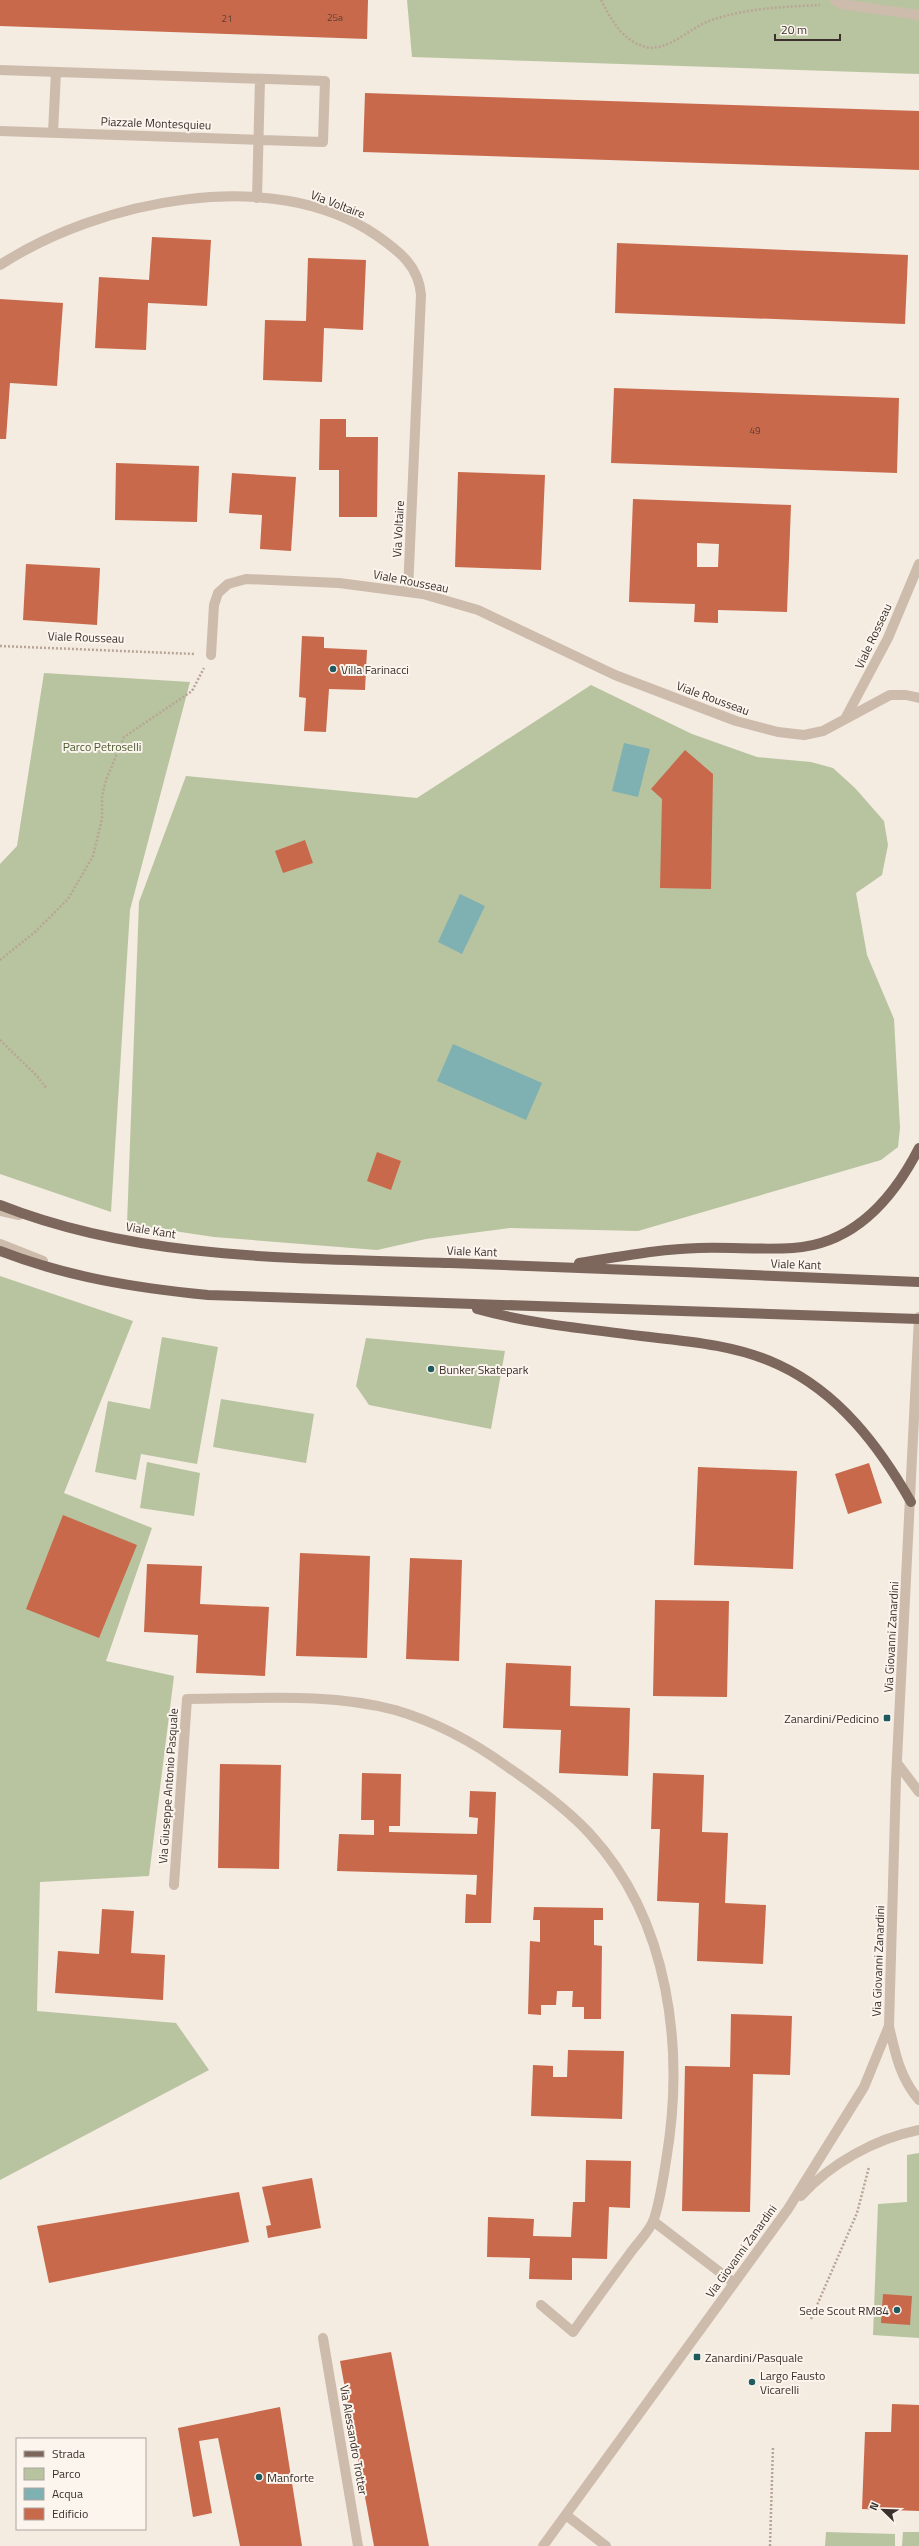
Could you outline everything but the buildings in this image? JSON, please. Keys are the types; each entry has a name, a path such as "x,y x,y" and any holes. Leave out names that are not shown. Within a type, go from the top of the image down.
{"main road":[{"path":"556,1267 674,1249 792,1248 832,1240 855,1228 883,1203 896,1188 919,1148"},
{"name":"Viale Kant","path":"0,1205 29,1216 80,1231 193,1249 302,1258 919,1282"},
{"path":"0,1251 27,1261 81,1277 136,1287 208,1295 919,1318"},
{"path":"460,1304 538,1323 714,1346 757,1356 780,1365 818,1389 858,1425 877,1446 911,1502"}],"street":[{"path":"838,2 919,15"},
{"name":"Piazzale Montesquieu","path":"0,70 325,81 323,142 0,131"},
{"path":"53,133 56,72"},
{"path":"257,198 260,79"},
{"name":"Via Voltaire","path":"0,265 57,233 111,216 189,200 226,197 257,198 308,206 360,226 399,253 412,266 418,277 421,302 408,591"},
{"name":"Viale Rosseau","path":"846,717 888,638 919,564"},
{"name":"Viale Rousseau","path":"211,655 215,600 222,588 234,581 246,579 339,583 408,591 478,610 614,675 758,728 787,734 804,735 827,729 846,717 890,695 919,698"},
{"name":"Viale Kant","path":"0,1211 29,1216"},
{"path":"0,1244 81,1277"},
{"name":"Via Giovanni Zanardini","path":"544,2546 788,2209 864,2087 889,2026 897,1763 919,1318"},
{"name":"Via Giuseppe Antonio Pasquale","path":"174,1885 187,1699 324,1699 395,1710 427,1722 481,1748 532,1784 590,1834 617,1870 638,1908 653,1944 664,1982 673,2033 672,2110 666,2162 653,2222 573,2332 541,2305"},
{"path":"897,1763 919,1792"},
{"path":"889,2026 900,2068 911,2090 919,2100"},
{"path":"788,2209 820,2178 848,2158 878,2143 919,2130"},
{"path":"653,2222 734,2282"},
{"name":"Via Alessandro Trotter","path":"323,2338 358,2546"},
{"path":"566,2516 606,2546"}],"path":[{"path":"601,0 622,34 646,47 663,45 709,21 748,11 838,2"},
{"name":"Viale Rousseau","path":"0,646 211,655"},
{"path":"0,960 35,932 68,899 93,856 102,819 102,796 106,780 124,737 192,691 211,655"},
{"path":"0,1040 37,1076 47,1089"},
{"path":"811,2319 858,2213 869,2168"},
{"path":"770,2546 773,2446"}],"green space":[{"path":"407,0 919,0 919,74 412,57"},
{"name":"Parco Petroselli","path":"44,673 190,682 130,910 111,1212 0,1174 0,864 17,846"},
{"path":"591,685 692,734 757,757 811,762 833,768 855,788 884,821 888,845 882,875 856,893 867,955 894,1019 900,1128 898,1147 881,1160 638,1231 510,1228 426,1239 377,1250 214,1237 127,1224 139,902 186,776 417,798"},
{"path":"0,1276 133,1321 64,1493 152,1528 106,1661 174,1676 149,1876 40,1882 37,2011 176,2023 209,2070 0,2180"},
{"path":"162,1337 218,1347 197,1464 141,1454 136,1480 95,1472 108,1401 150,1409"},
{"name":"Bunker Skatepark","path":"366,1338 505,1351 491,1429 369,1405 356,1386"},
{"path":"221,1399 314,1414 306,1463 213,1447"},
{"path":"147,1462 200,1473 194,1516 140,1508"},
{"path":"919,2153 919,2338 873,2335 878,2204 907,2202 907,2155"},
{"path":"826,2532 895,2534 895,2546 825,2546"},
{"path":"903,2532 919,2532 919,2546 902,2546"}],"water":[{"path":"624,743 650,749 638,797 612,791"},
{"path":"460,894 485,906 462,954 438,942"},
{"path":"453,1044 542,1083 526,1120 437,1081"}],"place":[{"name":"Villa Farinacci","path":"333,669"},
{"name":"Bunker Skatepark","path":"431,1369"},
{"name":"Zanardini/Pedicino","path":"887,1718"},
{"name":"Sede Scout RM84","path":"897,2310"},
{"name":"Zanardini/Pasquale","path":"697,2357"},
{"name":"Largo Fausto Vicarelli","path":"752,2382"},
{"name":"Manforte","path":"259,2477"}]}
